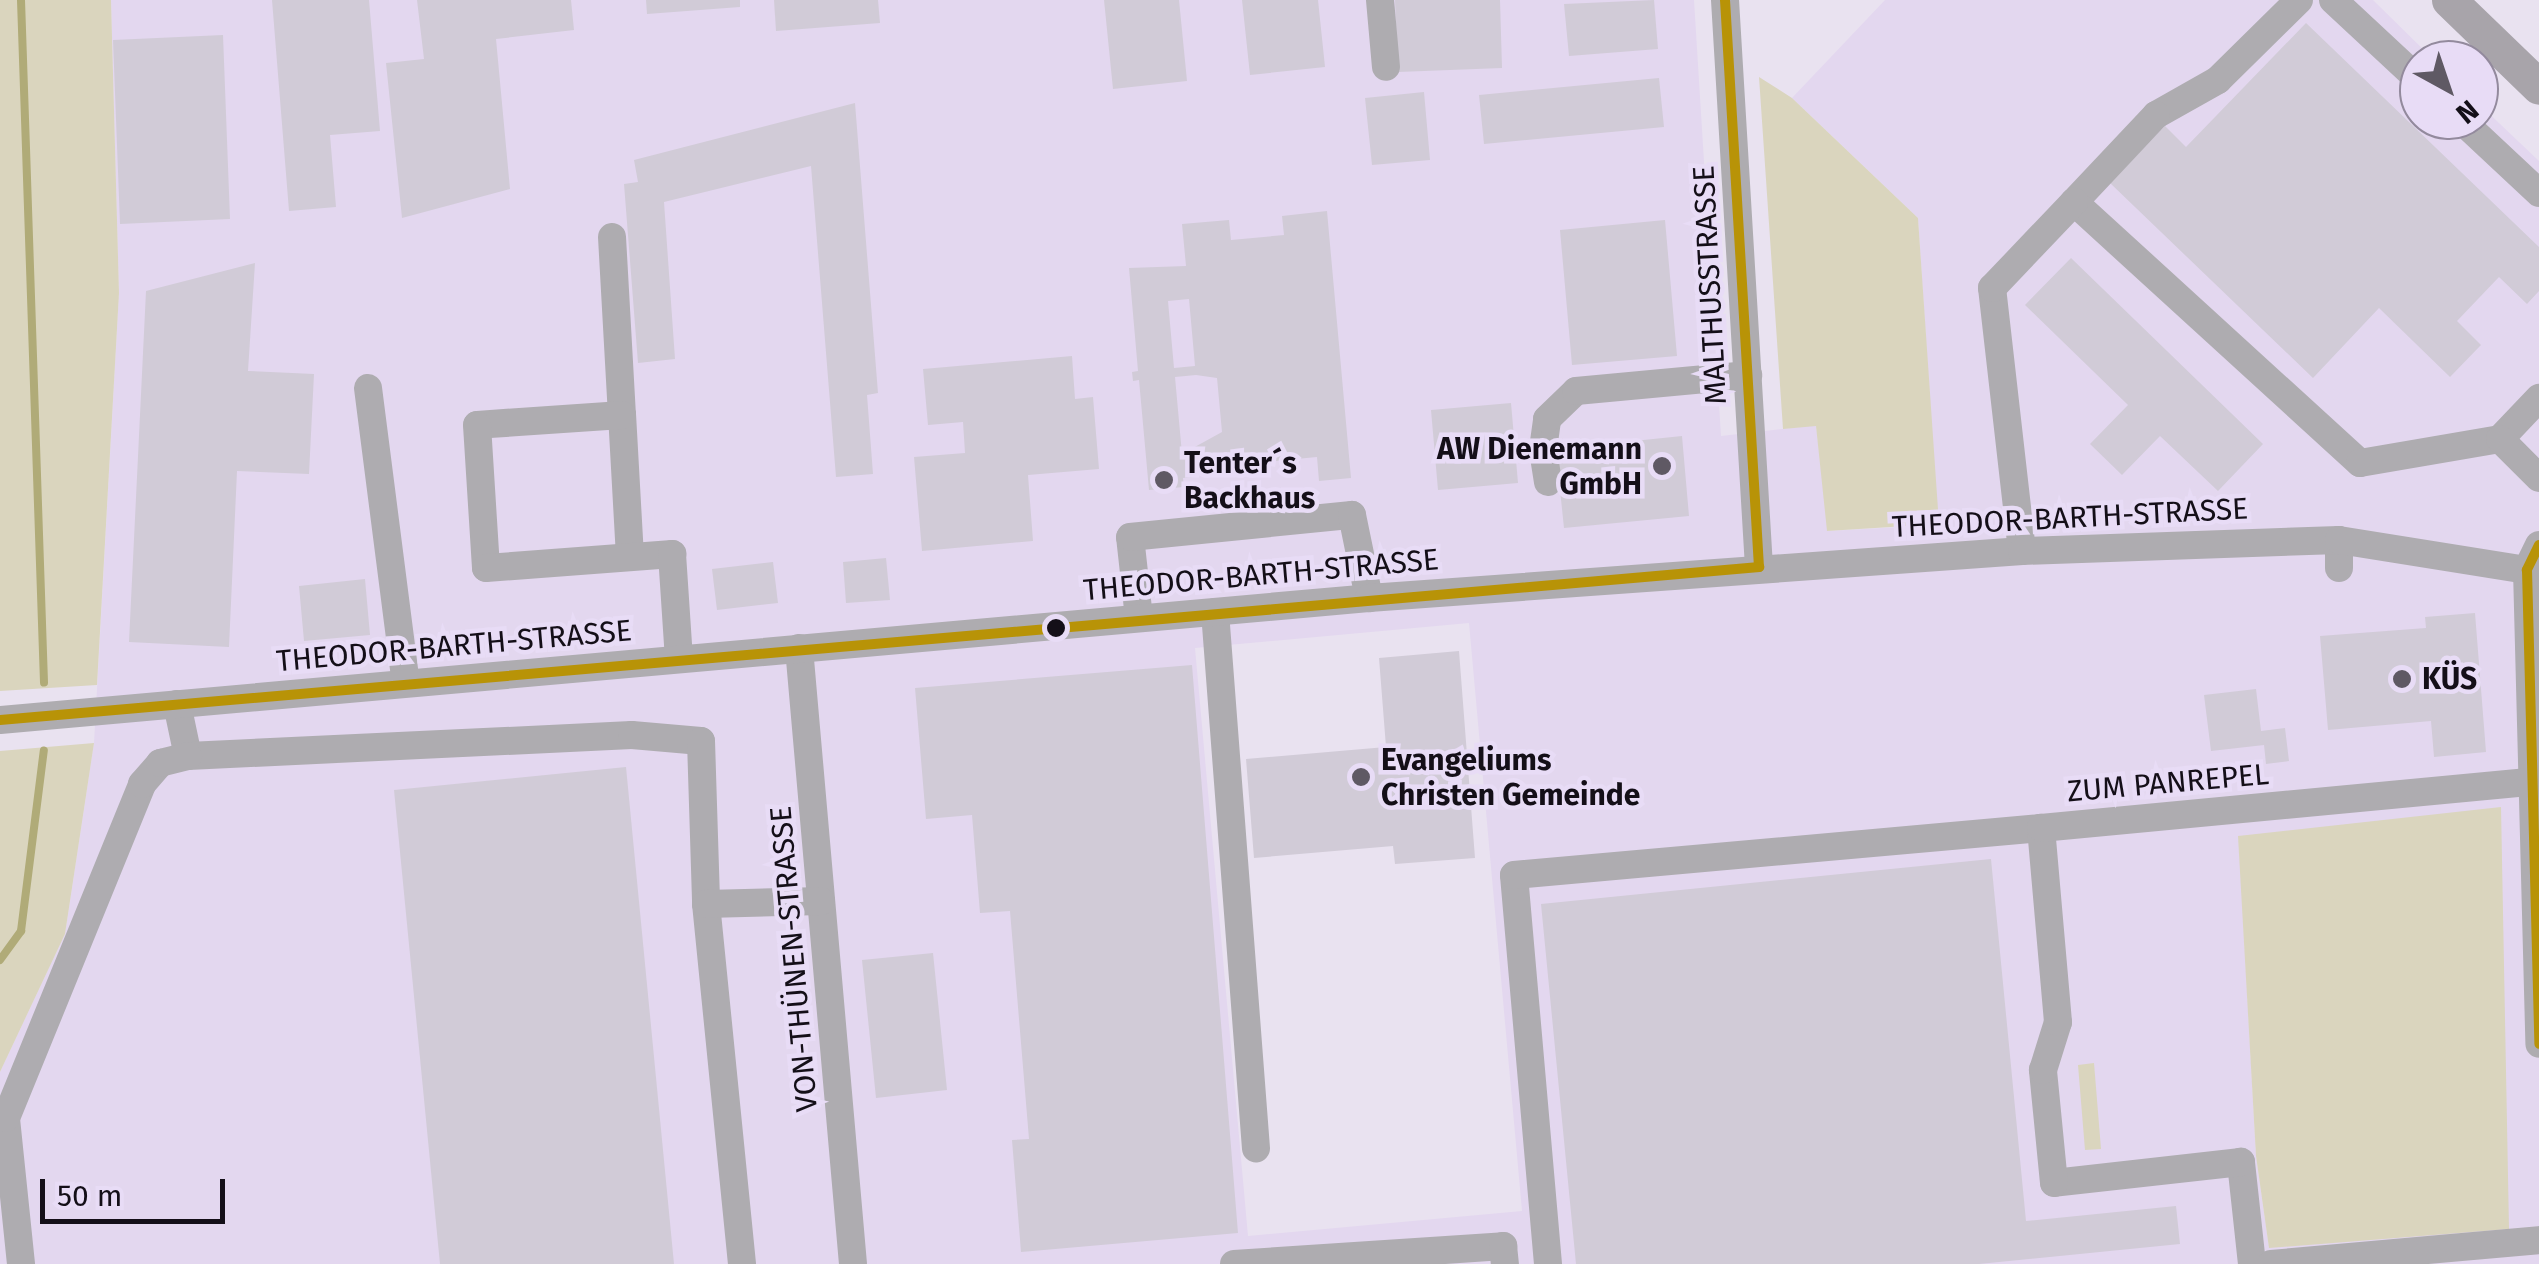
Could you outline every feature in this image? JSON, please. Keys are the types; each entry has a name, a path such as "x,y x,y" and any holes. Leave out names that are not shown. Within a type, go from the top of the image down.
{"main road":[{"path":"2449,0 2539,87"}],"street":[{"path":"1380,0 1386,67"},
{"name":"MALTHUSSTRASSE","path":"1725,0 1759,566"},
{"path":"2022,551 1992,288 2156,115 2218,80 2299,0"},
{"path":"2333,0 2399,61"},
{"path":"2482,140 2539,194"},
{"path":"2074,202 2360,463 2500,439 2539,398"},
{"path":"612,236 630,557"},
{"path":"1548,482 1542,450 1547,419 1576,391 1748,375"},
{"path":"368,388 406,683"},
{"path":"622,414 476,426 486,568 672,554 679,659"},
{"path":"2500,439 2539,478"},
{"path":"1139,618 1130,537 1352,515 1369,598"},
{"name":"THEODOR-BARTH-STRASSE","path":"0,720 1759,566 2022,551 2533,557"},
{"path":"2533,557 2531,782 2539,1044"},
{"path":"1215,612 1256,1148"},
{"name":"VON-THÜNEN-STRASSE","path":"798,648 854,1264"},
{"path":"177,704 188,756"},
{"path":"21,1264 6,1118 142,784 160,763 188,756 632,736 701,741 706,904 742,1264"},
{"name":"ZUM PANREPEL","path":"2252,1264 2241,1162 2054,1183 2043,1070 2058,1022 2040,828 2531,782"},
{"path":"1548,1264 1514,875 2040,828"},
{"path":"706,904 821,901"},
{"path":"2271,1264 2539,1240"},
{"path":"1234,1264 1503,1246 1505,1264"}],"shaded area":[{"path":"0,0 111,0 119,293 97,685 0,691"},
{"path":"111,0 1694,0 1721,436 1816,425 1828,531 1938,525 1918,218 1792,98 1885,0 2373,0 2414,40 2399,40 2399,140 2499,140 2499,123 2539,161 2539,1264 0,1264 0,1072 65,934 94,743 119,293","holes":["1469,623 1522,1211 1248,1236 1195,648","2243,916 2509,1228 2269,1247 2256,1156"]},
{"path":"1759,77 1792,98 1918,218 1939,524 1827,531 1816,426 1783,429"},
{"path":"94,743 65,934 0,1072 0,751"},
{"path":"2501,807 2509,1229 2269,1248 2256,1156 2238,836"},
{"path":"2094,1063 2101,1149 2085,1150 2078,1065"}],"building":[{"path":"272,0 369,0 380,131 330,135 336,207 289,211"},
{"path":"417,0 571,0 574,30 496,39 510,189 402,218 386,63 424,59"},
{"path":"646,0 740,0 740,7 647,14"},
{"path":"774,0 878,0 880,23 776,31"},
{"path":"1104,0 1179,0 1187,81 1113,89"},
{"path":"1242,0 1318,0 1325,67 1250,75"},
{"path":"1395,0 1500,0 1502,68 1398,72"},
{"path":"1654,0 1658,49 1569,56 1564,4"},
{"path":"2306,23 2399,112 2399,140 2428,140 2539,247 2539,291 2527,304 2499,277 2457,321 2481,345 2450,377 2379,308 2313,378 2110,183 2165,126 2186,147"},
{"path":"223,35 230,219 120,224 113,40"},
{"path":"1659,78 1664,127 1484,144 1479,95"},
{"path":"1424,92 1430,160 1372,165 1365,98"},
{"path":"855,103 878,393 867,395 873,474 836,477 811,166 664,202 675,359 638,363 624,184 638,182 634,160"},
{"path":"1327,211 1351,478 1319,481 1317,457 1204,468 1203,456 1194,477 1183,478 1184,487 1149,490 1139,380 1133,381 1132,372 1138,371 1129,268 1186,266 1182,224 1229,220 1231,240 1284,235 1282,216","holes":["1189,299 1195,366 1174,368 1168,301","1175,377 1217,378 1222,432 1182,454"]},
{"path":"1665,220 1677,356 1572,365 1560,230"},
{"path":"2071,258 2263,444 2218,491 2160,436 2122,475 2090,444 2128,405 2025,305"},
{"path":"255,263 248,371 314,374 309,474 237,471 229,647 129,642 146,291"},
{"path":"1072,356 1075,399 1093,397 1099,469 1028,475 1033,541 922,551 914,457 965,453 963,422 928,425 923,369"},
{"path":"1511,403 1518,483 1438,490 1431,410"},
{"path":"1682,436 1689,516 1564,528 1557,461 1635,454 1634,441"},
{"path":"886,558 890,600 846,603 843,562"},
{"path":"773,562 778,603 717,610 712,569"},
{"path":"365,579 370,635 304,641 299,586"},
{"name":"KÜS","path":"2475,613 2486,752 2434,757 2431,721 2328,730 2320,636 2426,628 2425,617"},
{"path":"1459,651 1475,858 1395,864 1393,846 1254,858 1246,759 1386,747 1379,658"},
{"path":"1192,665 1238,1233 1021,1252 1012,1140 1029,1139 1010,911 980,913 972,815 926,819 915,688"},
{"path":"2256,689 2261,731 2285,728 2289,761 2266,764 2264,745 2211,751 2204,695"},
{"path":"626,767 674,1264 440,1264 394,790"},
{"path":"1991,859 2026,1221 2176,1206 2180,1244 1979,1264 1576,1264 1541,904"},
{"path":"933,953 947,1090 876,1098 862,960"}],"waterway":[{"path":"21,0 44,683"},
{"path":"0,960 21,931 44,750"}],"transit line":[{"path":"1725,0 1759,567"},
{"path":"2539,545 2527,570 2539,1044"},
{"path":"0,720 1759,567"}],"place":[{"name":"AW Dienemann GmbH","path":"1662,466"},
{"name":"Tenter´s Backhaus","path":"1164,480"},
{"name":"KÜS","path":"2402,679"},
{"name":"Evangeliums Christen Gemeinde","path":"1361,777"}]}
